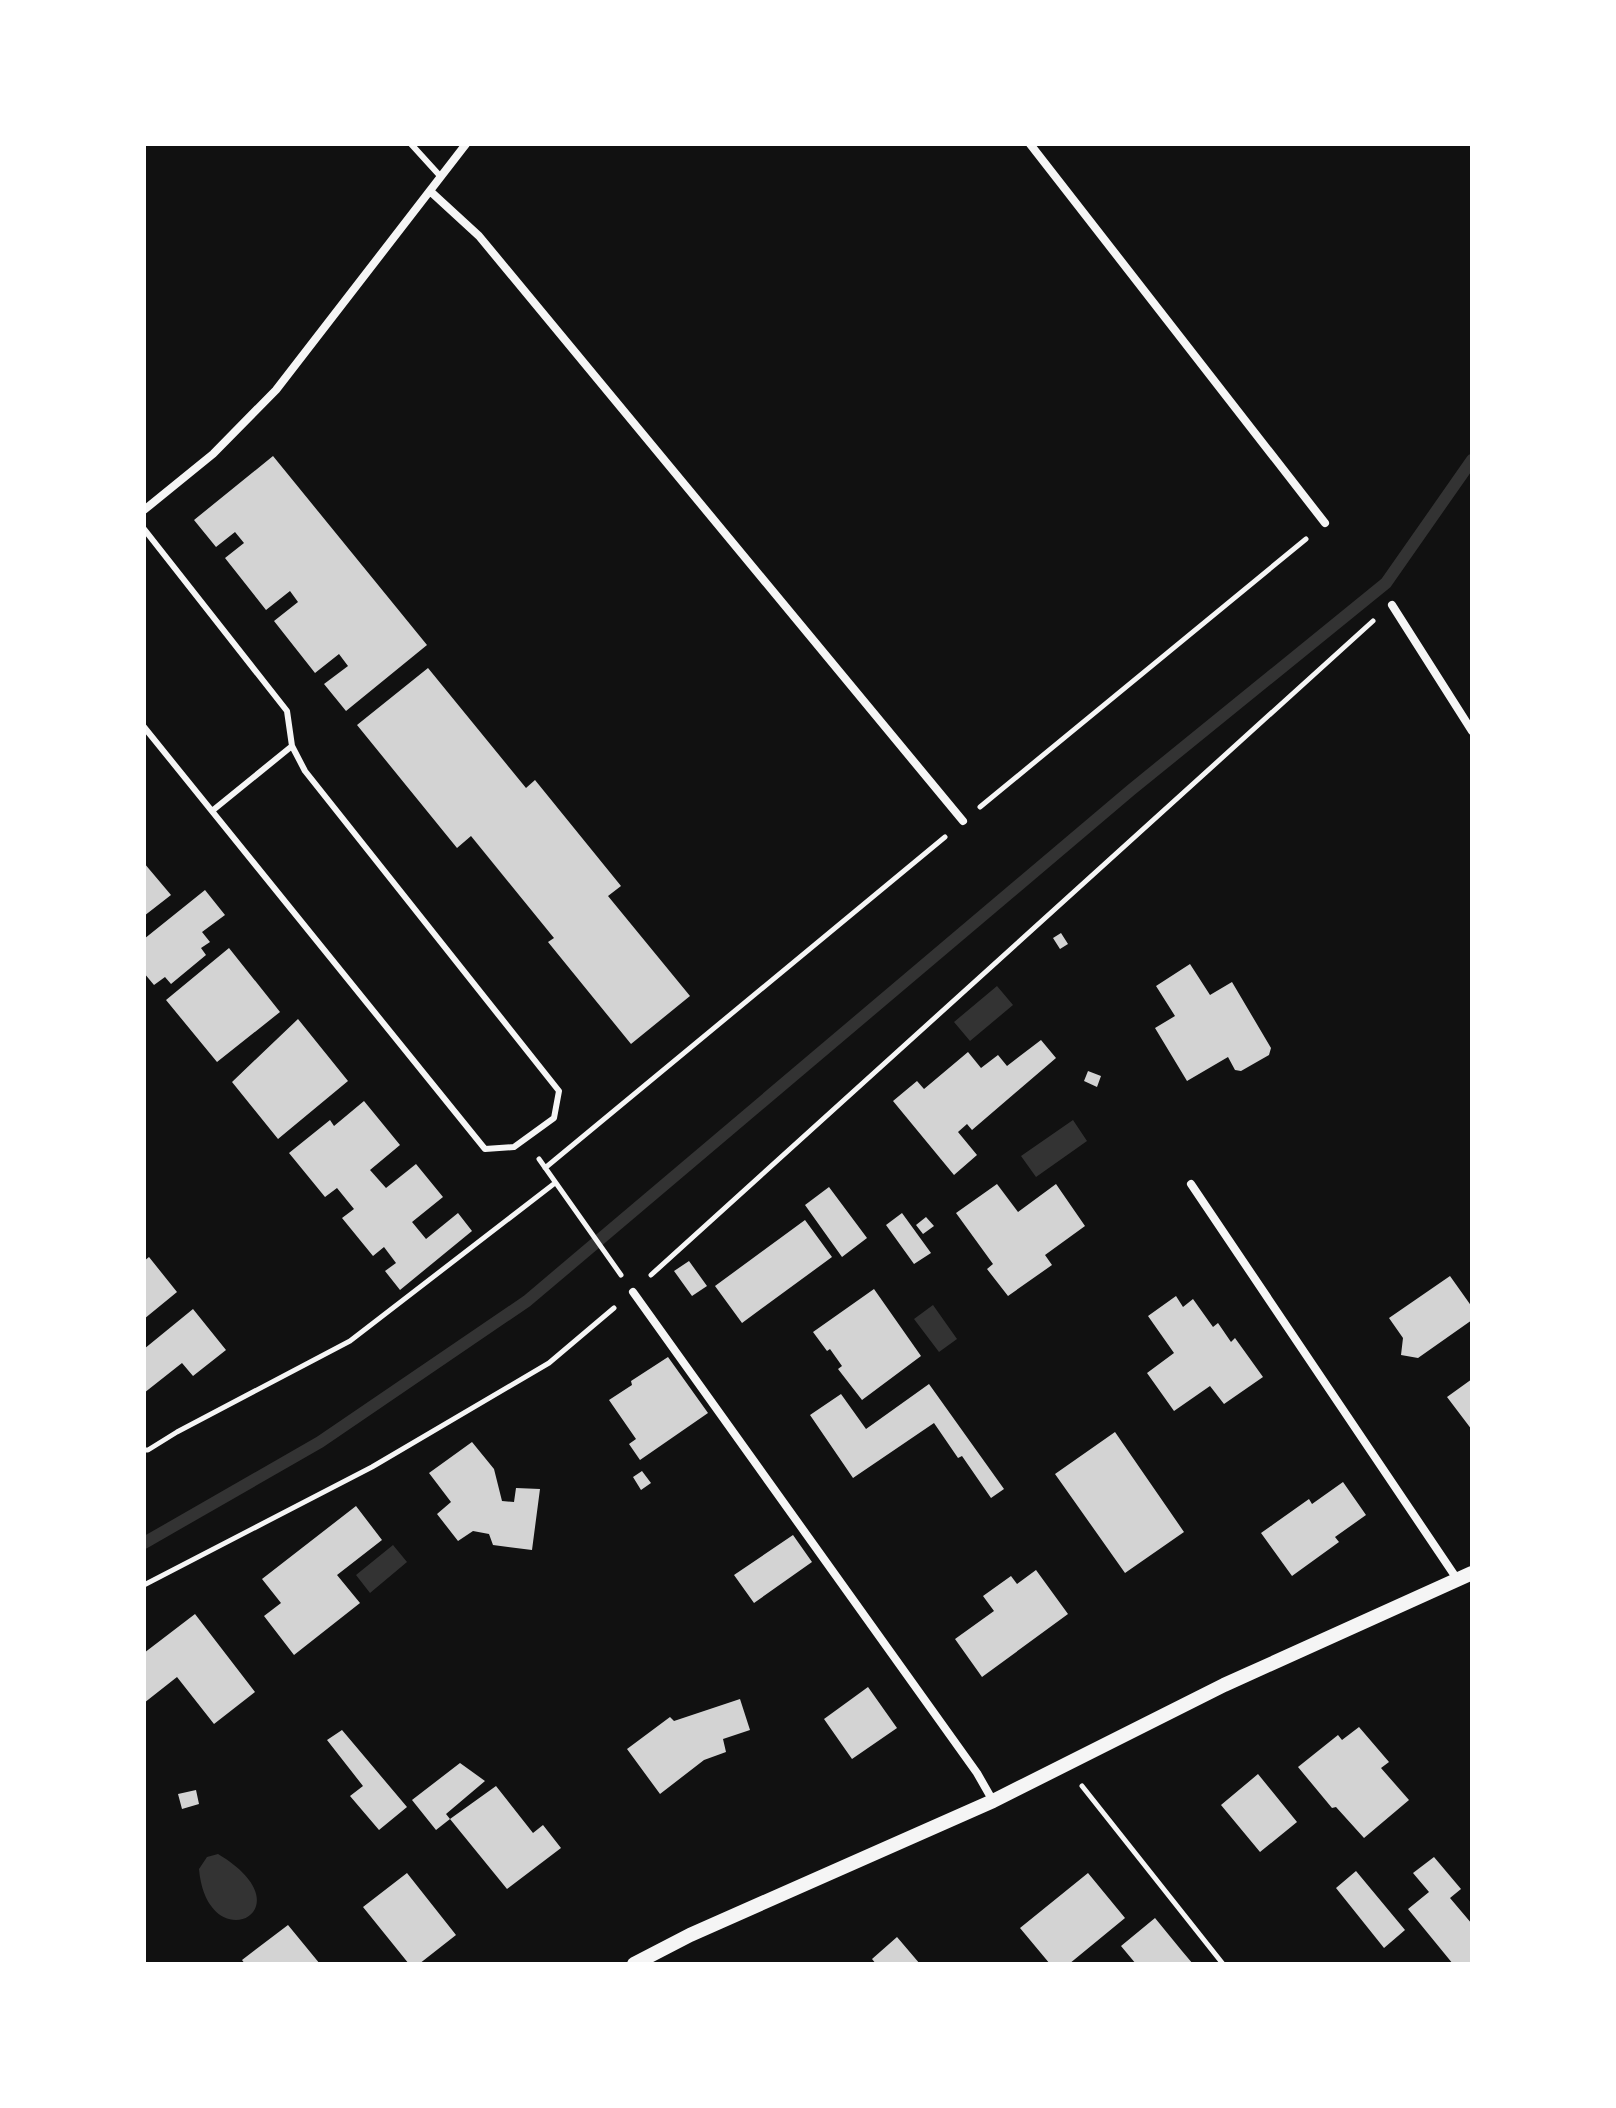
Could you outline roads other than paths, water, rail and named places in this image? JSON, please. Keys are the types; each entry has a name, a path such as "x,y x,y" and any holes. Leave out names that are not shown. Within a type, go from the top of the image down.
{"street":[{"path":"144,510 213,454 276,390 466,144"},
{"path":"1030,144 1325,523"},
{"path":"430,191 479,236 963,821"},
{"path":"1392,605 1472,731"},
{"path":"634,1964 690,1935 993,1801 1224,1685 1465,1576 1191,1184"},
{"path":"633,1292 977,1773 993,1801"}],"lane":[{"path":"411,144 441,177"},
{"path":"144,529 287,711 292,746 305,771 559,1091 554,1118 514,1147 485,1149 144,727"},
{"path":"212,811 292,746"}],"waterway":[{"path":"144,1543 320,1442 527,1301 1131,790 1386,583 1472,460"}]}
